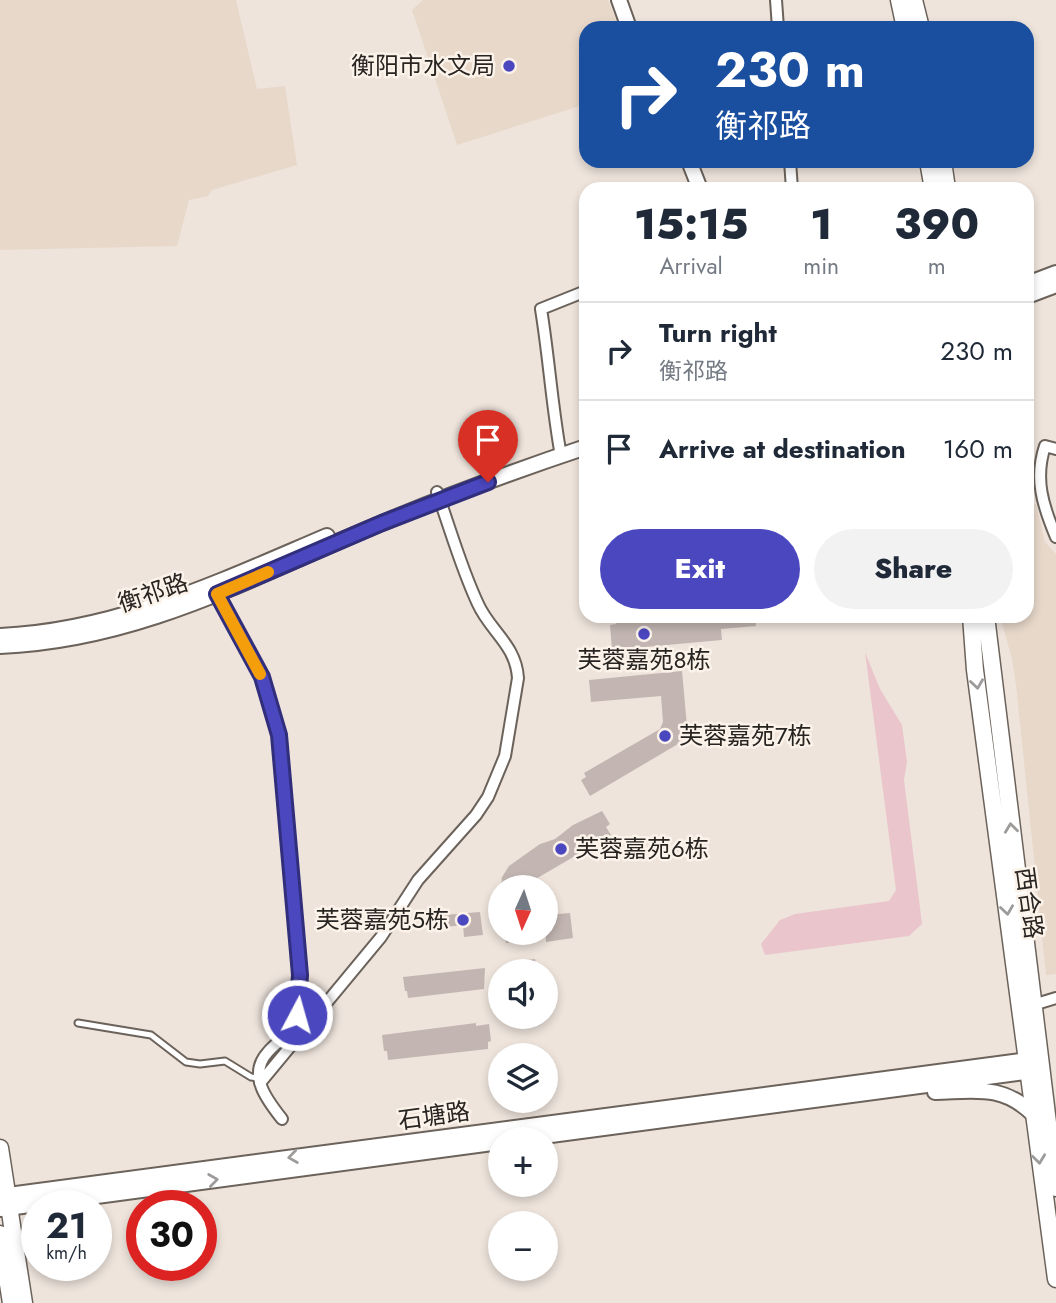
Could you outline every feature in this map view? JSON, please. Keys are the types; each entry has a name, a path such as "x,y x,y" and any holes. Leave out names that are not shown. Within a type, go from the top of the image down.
{"main road":[{"path":"899,0 904,21"},
{"path":"914,0 919,21"},
{"name":"西合路","path":"972,623 975,670 1034,1065 1056,1188"},
{"name":"西合路","path":"987,623 1034,1005 1034,1115 1056,1279"},
{"path":"0,1148 4,1202 24,1303"},
{"path":"0,1234 11,1303"}],"street":[{"path":"619,0 626,21"},
{"path":"625,0 632,21"},
{"path":"776,0 778,21"},
{"path":"1034,281 1056,273"},
{"path":"1034,293 1056,285"},
{"path":"560,451 550,395 549,362 541,309 579,294"},
{"name":"衡祁路","path":"0,636 78,628 152,608 560,451 579,441"},
{"path":"1050,447 1039,465 1042,504 1056,537"},
{"name":"衡祁路","path":"560,451 579,448"},
{"path":"259,1080 381,937 418,880 476,815 488,797 505,755 518,678 517,666 506,640 477,602 439,496"},
{"name":"衡祁路","path":"0,646 33,645 114,631 155,619 439,496"},
{"path":"217,594 262,677 279,735 300,975 297,1015 290,1030 260,1062 259,1080 264,1095 282,1119"},
{"path":"1034,1005 1056,998"},
{"path":"558,1134 867,1093 1034,1065"},
{"name":"石塘路","path":"4,1202 1034,1065"},
{"path":"867,1093 1002,1093 1020,1101 1034,1115"},
{"name":"石塘路","path":"4,1202 488,1143"}],"lane":[{"path":"78,1023 151,1035 186,1062 200,1064 225,1060 259,1080"}],"shaded area":[{"path":"0,0 236,0 257,89 285,86 297,165 212,190 208,196 189,200 177,246 0,250"},
{"name":"衡阳市水文局","path":"423,0 608,0 616,21 579,21 579,106 457,145 412,10"},
{"path":"1034,504 1045,542 1056,554 1056,974 1046,975 1016,685 1002,623 1034,623"},
{"path":"865,652 880,689 902,725 907,762 904,780 922,924 909,936 765,955 761,944 780,920 795,914 889,901 896,890"}],"building":[{"name":"芙蓉嘉苑8栋","path":"756,623 756,626 721,629 722,640 612,650 610,625"},
{"name":"芙蓉嘉苑7栋","path":"682,671 687,726 678,744 590,796 581,780 586,777 584,773 660,729 663,722 661,696 591,702 589,680"},
{"name":"芙蓉嘉苑6栋","path":"602,811 610,824 606,827 611,835 543,875 503,875 509,866 573,825"},
{"name":"芙蓉嘉苑5栋","path":"480,912 483,935 464,937 463,925 446,927 444,915"},
{"path":"570,913 573,938 558,940 558,914"},
{"path":"485,968 484,989 408,998 405,991 403,977"},
{"path":"476,1023 476,1026 488,1024 491,1041 488,1042 488,1049 388,1060 382,1035"}],"slow traffic":[{"path":"260,674 217,594 268,572"}],"place":[{"name":"衡阳市水文局","path":"509,66"},
{"name":"芙蓉嘉苑8栋","path":"644,634"},
{"name":"芙蓉嘉苑7栋","path":"665,736"},
{"name":"芙蓉嘉苑6栋","path":"561,849"},
{"name":"芙蓉嘉苑5栋","path":"463,920"}],"route":[{"path":"297,1015 300,975 279,735 262,677 217,594 382,523 488,482"}]}
